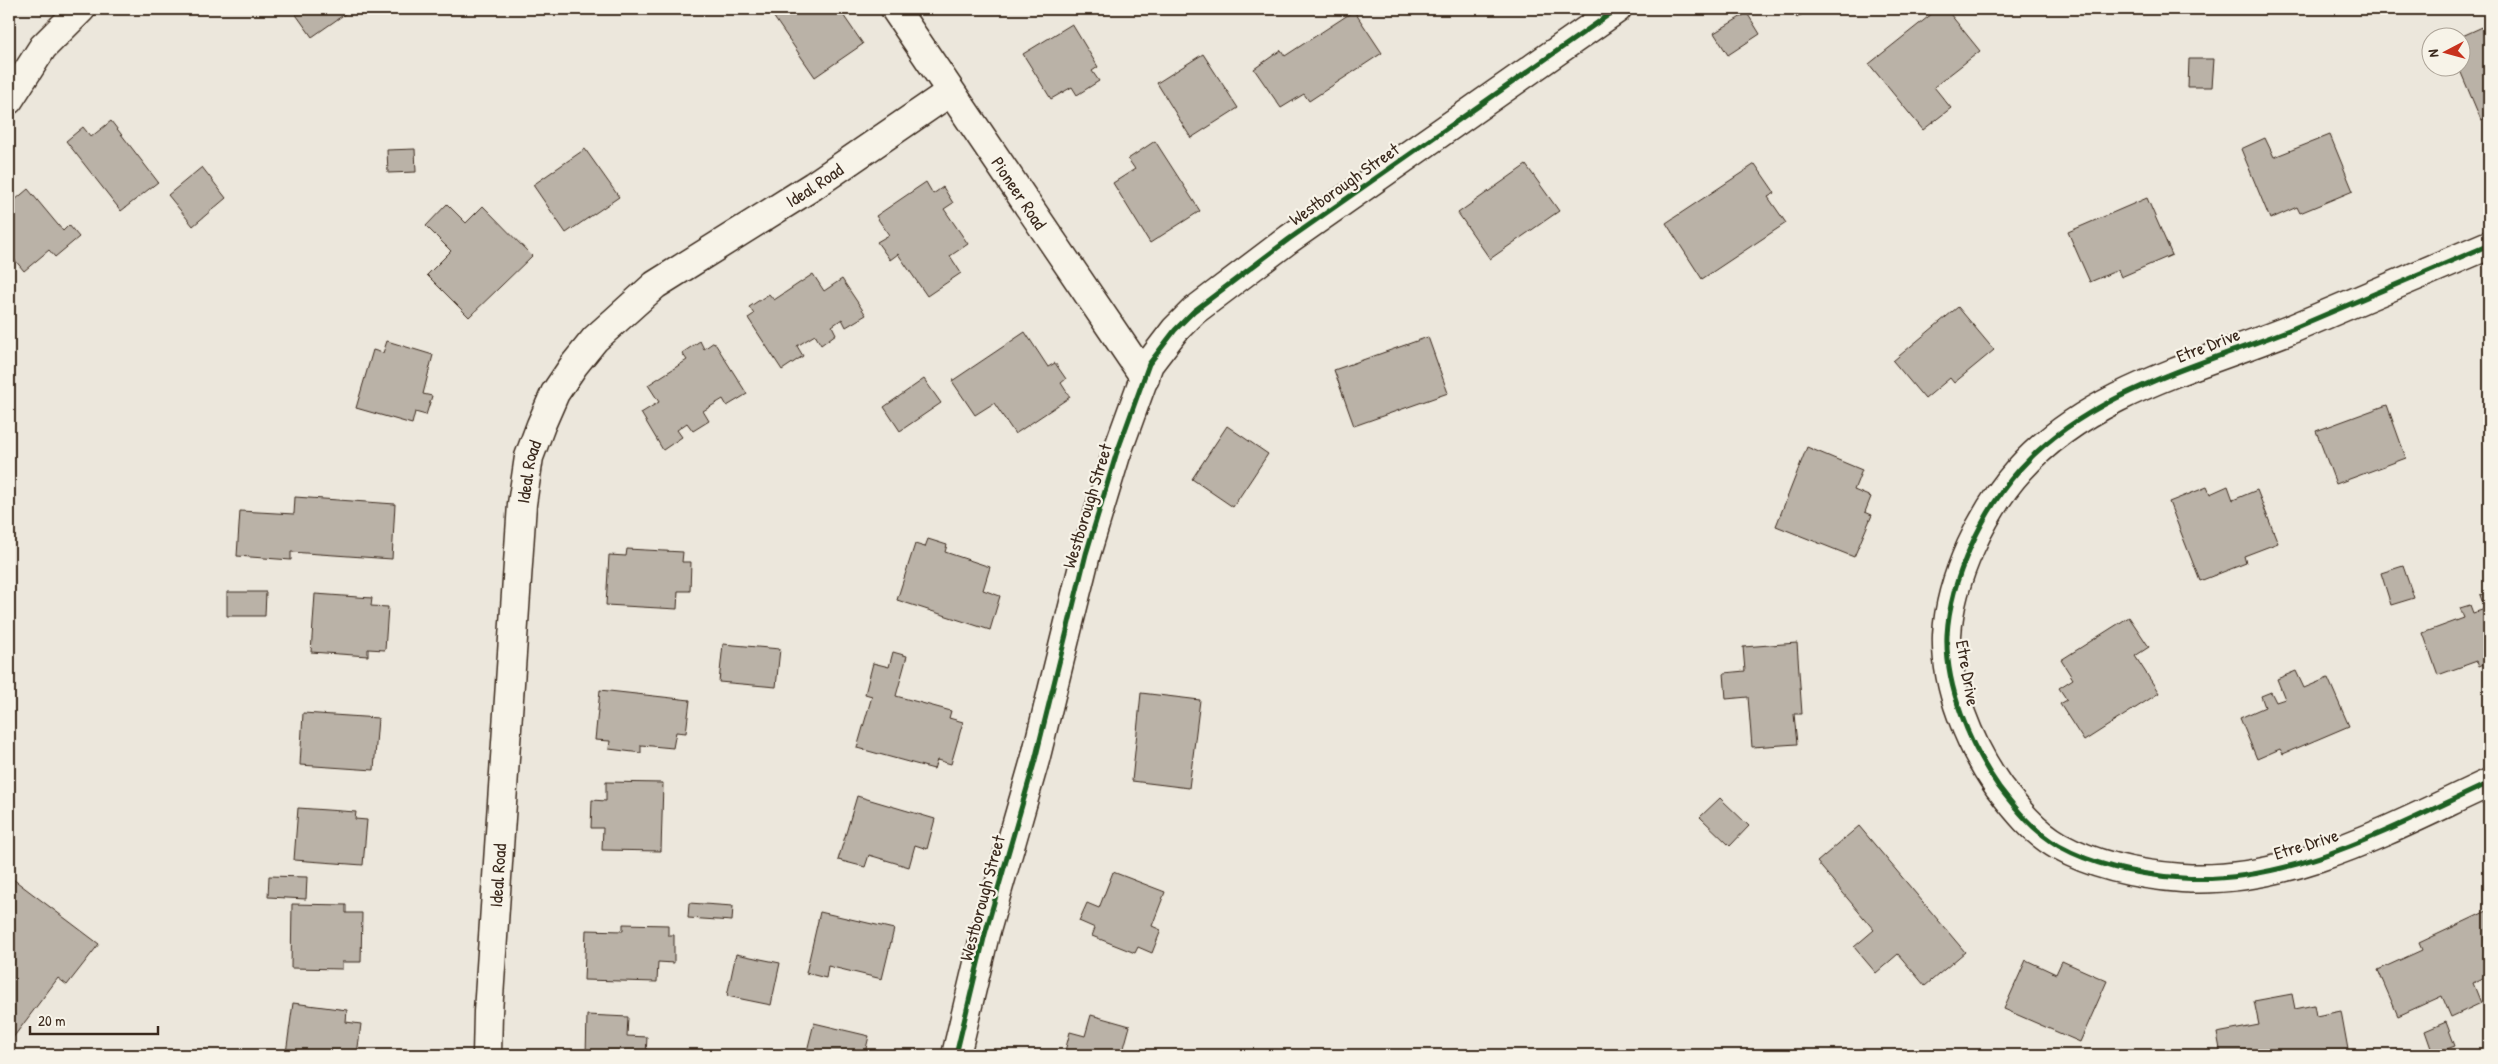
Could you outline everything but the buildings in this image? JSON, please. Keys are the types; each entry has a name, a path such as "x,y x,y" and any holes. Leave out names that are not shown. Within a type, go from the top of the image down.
{"street":[{"path":"9,100 43,47 81,9"},
{"name":"Pioneer Road","path":"895,9 1145,378"},
{"name":"Westborough Street","path":"956,1055 985,934 1036,760 1086,554 1116,455 1149,364 1175,330 1194,311 1297,234 1617,9"},
{"name":"Ideal Road","path":"487,1055 488,1012 522,504 529,458 556,393 574,364 595,339 655,285 813,186 950,92"},
{"name":"Etre Drive","path":"2489,245 2293,328 2142,385 2056,435 2020,469 1996,500 1980,527 1965,561 1955,591 1947,635 1958,705 1967,732 1983,764 2005,795 2028,823 2058,846 2092,860 2135,872 2184,878 2237,876 2311,861 2394,827 2489,783"}],"cycle path":[{"path":"956,1055 985,934 1035,760 1086,554 1116,455 1149,364 1175,330 1194,311 1289,239 1617,9"},
{"path":"2489,245 2294,328 2148,384 2113,400 2079,419 2048,442 2020,469 1993,504 1971,546 1954,591 1947,635 1950,674 1961,715 1988,771 2012,804 2041,834 2073,853 2103,864 2151,875 2182,878 2223,878 2262,872 2302,863 2340,850 2489,783"}]}
